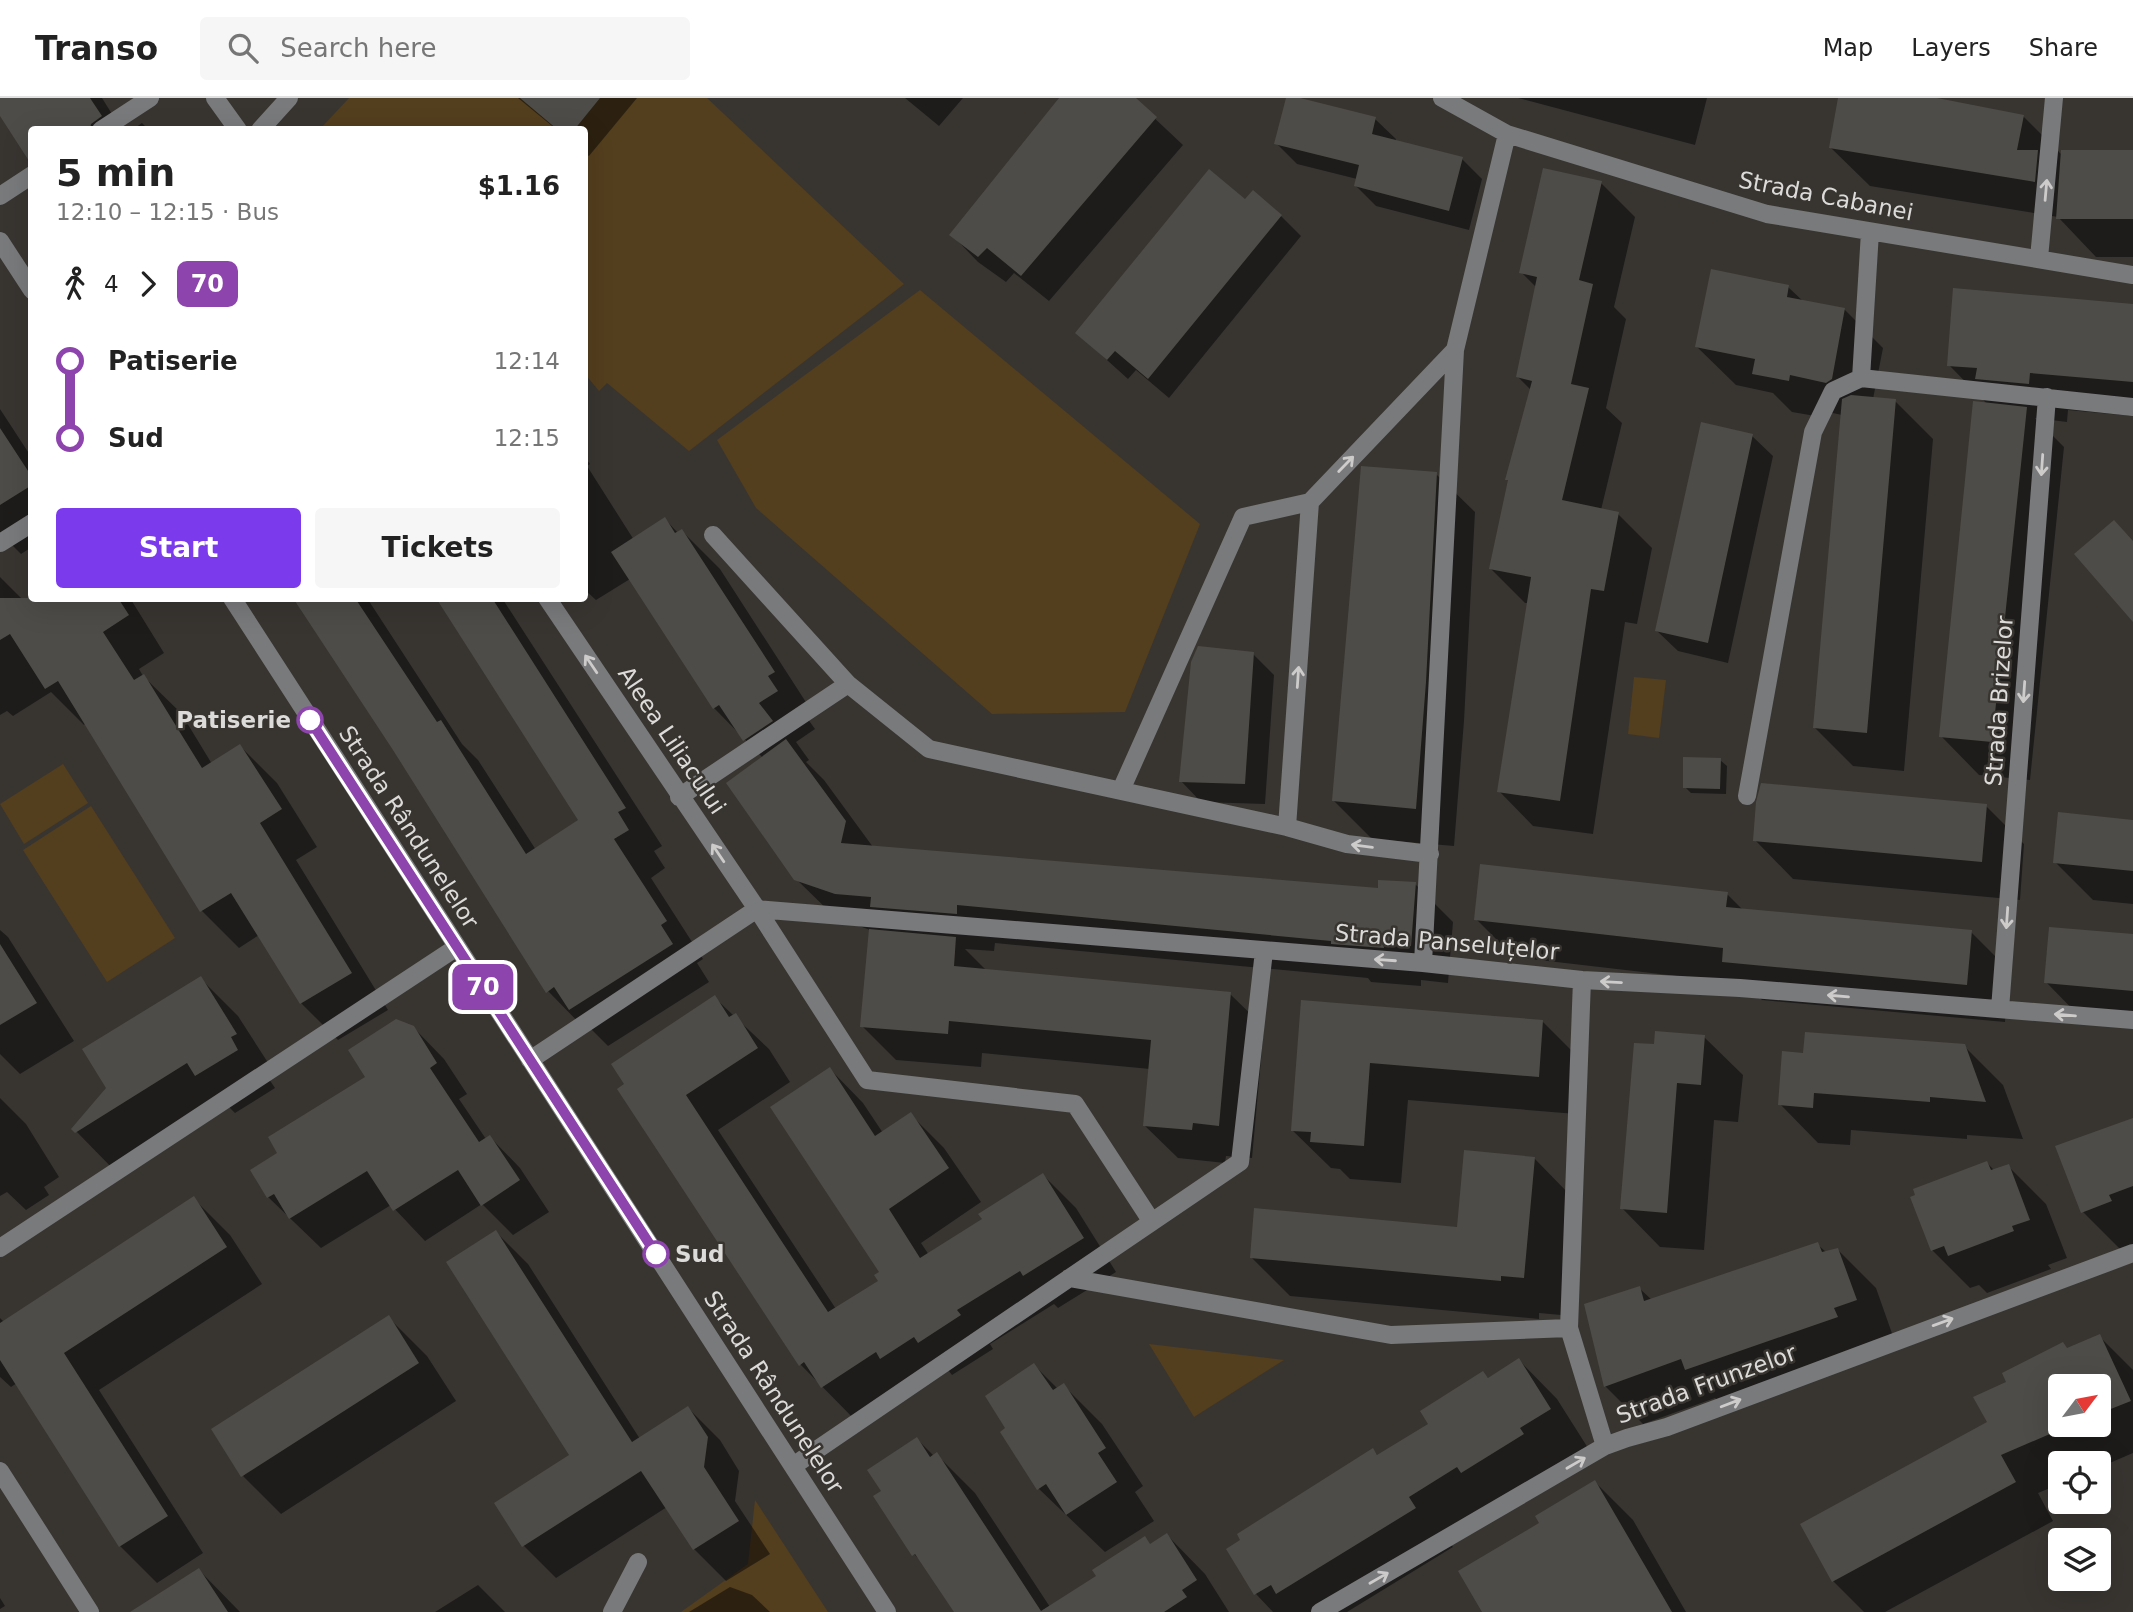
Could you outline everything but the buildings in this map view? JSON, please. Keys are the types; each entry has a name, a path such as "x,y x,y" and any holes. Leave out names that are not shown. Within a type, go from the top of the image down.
{"street":[{"path":"108,126 150,98"},
{"path":"215,98 235,126"},
{"path":"264,126 289,98"},
{"name":"Strada Cabanei","path":"1442,98 1507,134 1767,214 2133,275"},
{"path":"2039,258 2054,98"},
{"path":"1423,963 1455,350 1507,134"},
{"path":"0,196 28,178"},
{"path":"1861,378 1870,232"},
{"path":"0,241 28,284"},
{"path":"1121,790 1243,517 1310,502 1455,350"},
{"path":"1747,796 1813,432 1833,391 1861,378 2133,407"},
{"name":"Strada Brizelor","path":"2000,1009 2047,397"},
{"path":"1287,827 1310,502"},
{"path":"0,543 28,526"},
{"path":"713,535 848,684 929,749 1287,827 1347,844 1430,854"},
{"name":"Strada Rândunelelor","path":"235,602 887,1612"},
{"name":"Aleea Liliacului","path":"550,602 757,909 867,1080 1075,1104 1152,1222"},
{"path":"679,797 848,684"},
{"path":"530,1060 757,909"},
{"name":"Strada Panseluțelor","path":"757,909 1423,963 1583,980 1740,988 2133,1020"},
{"path":"0,1248 457,947"},
{"path":"793,1466 1240,1162 1264,951"},
{"path":"1583,980 1569,1328 1605,1446"},
{"name":"Strada Frunzelor","path":"1320,1612 1605,1446 1667,1427 2133,1253"},
{"path":"1069,1278 1391,1335 1569,1328"},
{"path":"0,1471 90,1612"},
{"path":"612,1612 638,1562"}],"shaded area":[{"path":"349,98 707,98 904,284 689,451 607,383 599,391 588,378 588,126 323,126"},
{"path":"920,290 1200,524 1125,712 992,714 756,508 717,440"},
{"path":"1634,677 1666,680 1659,738 1628,734"},
{"path":"63,764 88,803 24,844 0,804"},
{"path":"91,806 175,938 107,982 23,850"},
{"path":"1149,1344 1284,1360 1194,1417"},
{"path":"755,1500 828,1612 681,1612 748,1564"}],"bus line":[{"name":"70","path":"310,720 656,1254"}],"place":[{"name":"Patiserie","path":"310,720"},
{"name":"Sud","path":"656,1254"}]}
